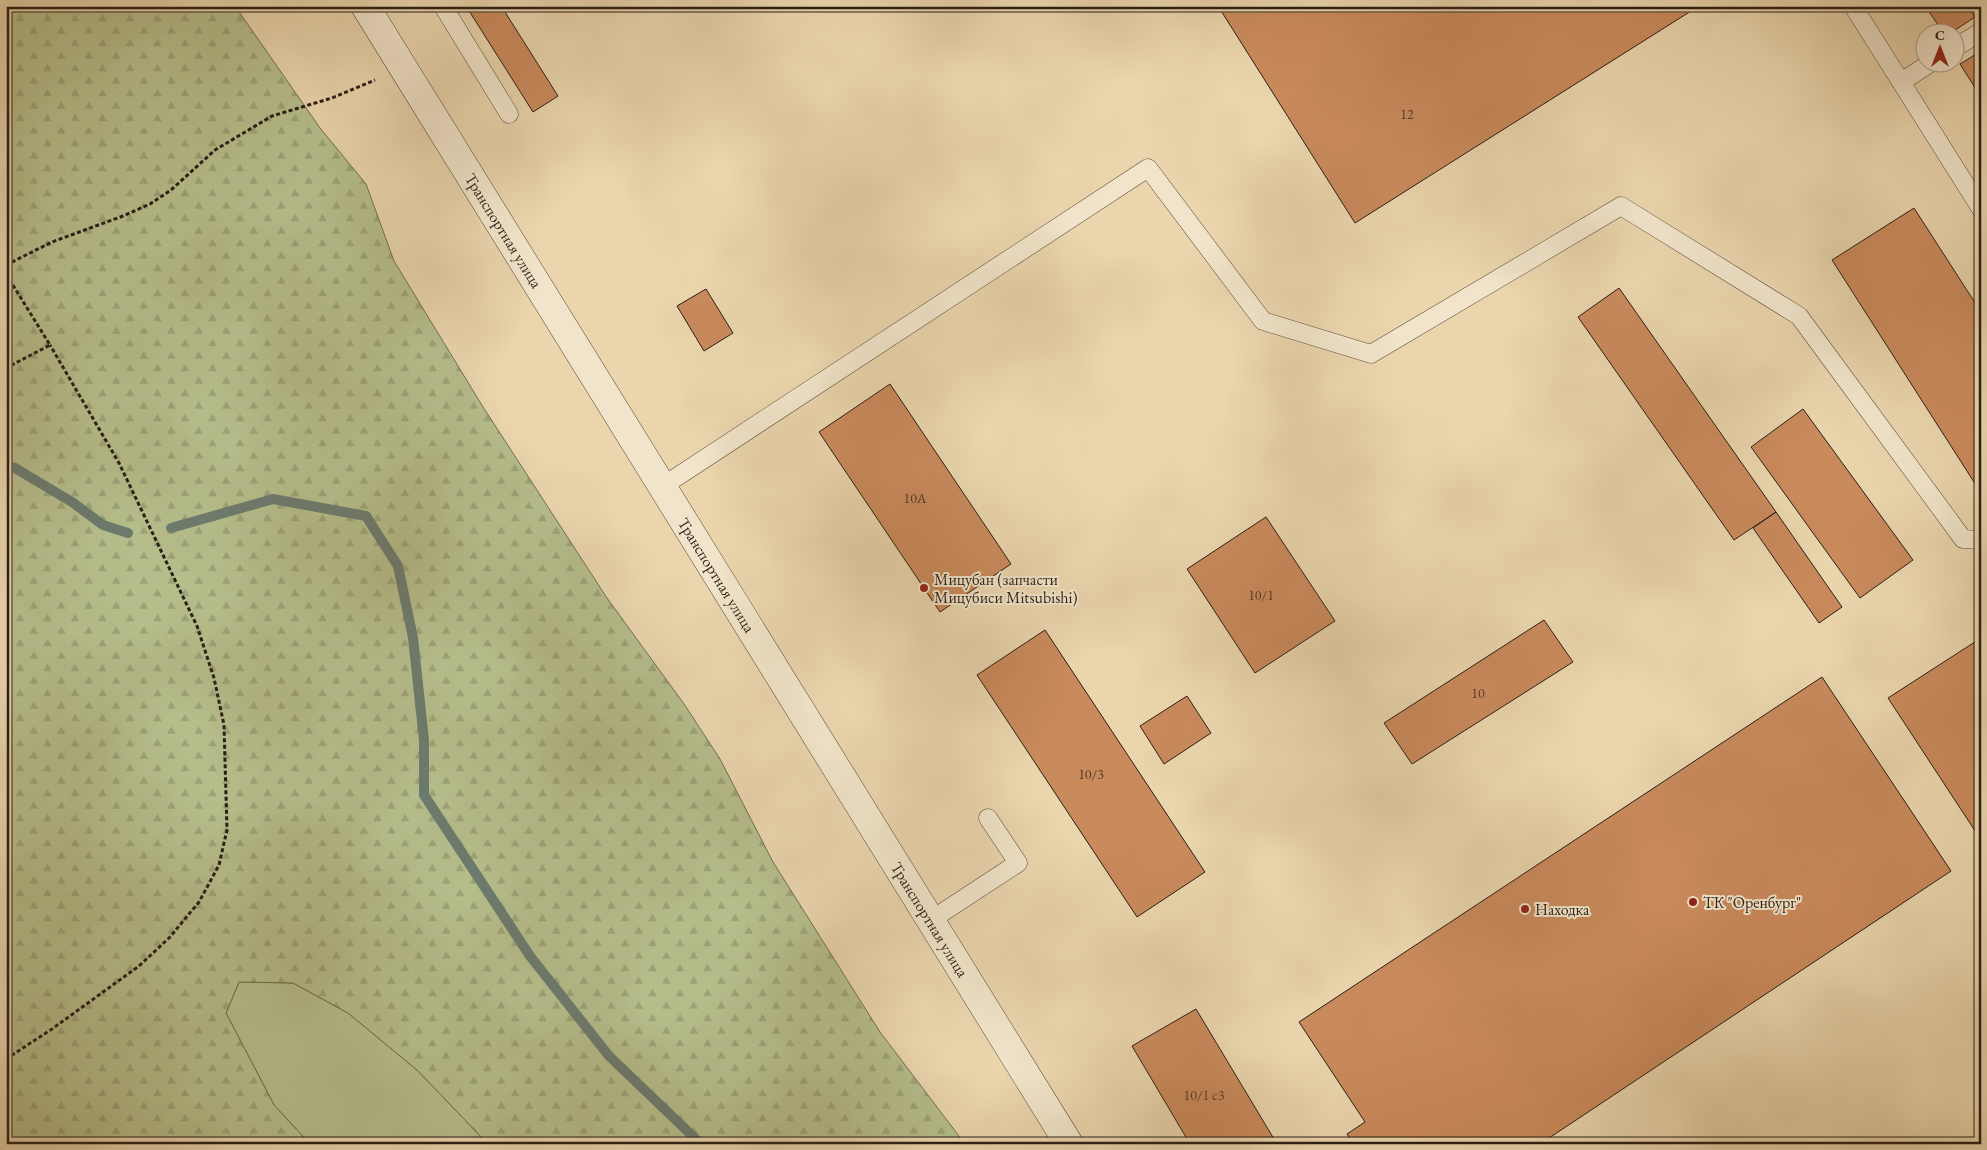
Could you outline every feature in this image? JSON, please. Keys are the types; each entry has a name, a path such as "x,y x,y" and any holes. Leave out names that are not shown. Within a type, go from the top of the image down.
{"street":[{"name":"Транспортная улица","path":"365,6 1069,1144"}],"lane":[{"path":"442,6 509,114"},
{"path":"1853,6 1981,208"},
{"path":"1964,42 1981,32"},
{"path":"1901,82 1916,72"},
{"path":"663,486 1148,168 1263,321 1371,354 1621,206 1799,316 1963,539 1981,540"},
{"path":"931,920 1018,864 988,818"}],"path":[{"path":"6,265 52,242 150,204 171,190 215,150 272,116 332,98 403,68"},
{"path":"6,274 119,463 197,626 214,678 224,725 227,830 219,864 199,902 169,938 139,966 52,1029 6,1059"},
{"path":"6,286 12,282"},
{"path":"6,368 50,345"}],"green space":[{"path":"6,6 235,6 320,128 366,184 394,261 483,407 607,598 684,704 720,759 773,862 880,1032 965,1144 488,1144 417,1070 348,1013 293,983 239,982 226,1013 274,1105 310,1144 6,1144 6,335 9,333 6,328"},
{"path":"239,982 293,983 348,1013 417,1070 488,1144 310,1144 274,1105 226,1013"}],"building":[{"path":"466,6 514,6 505,12 558,96 533,112"},
{"path":"1218,6 1699,6 1355,223"},
{"path":"1925,6 1968,6 1975,17 1964,24 1964,22 1936,22"},
{"path":"1981,51 1981,97 1964,70 1964,62"},
{"path":"1914,208 1981,312 1981,493 1832,260"},
{"path":"1619,288 1776,512 1734,540 1578,317"},
{"path":"706,289 733,333 704,351 677,306"},
{"path":"890,384 1011,564 940,612 819,432"},
{"path":"1803,409 1913,560 1860,598 1751,447"},
{"path":"1776,512 1842,607 1819,623 1753,528"},
{"path":"1266,517 1335,621 1255,673 1187,569"},
{"path":"1544,620 1573,662 1412,764 1384,723"},
{"path":"1045,630 1205,872 1137,917 977,675"},
{"path":"1981,638 1981,840 1888,698"},
{"name":"ТК \"Оренбург\"","path":"1822,677 1951,871 1540,1144 1353,1144 1347,1134 1365,1122 1299,1022"},
{"path":"1187,696 1211,733 1164,764 1140,726"},
{"path":"1196,1009 1277,1144 1190,1144 1132,1046"}],"waterway":[{"path":"6,466 15,468 72,502 103,525 128,533"},
{"path":"171,528 273,499 366,516 398,566 413,638 424,740 424,795 530,956 609,1056 701,1144"}],"place":[{"name":"Мицубан (запчасти Мицубиси Mitsubishi)","path":"924,588"},
{"name":"ТК \"Оренбург\"","path":"1693,902"},
{"name":"Находка","path":"1525,909"}]}
